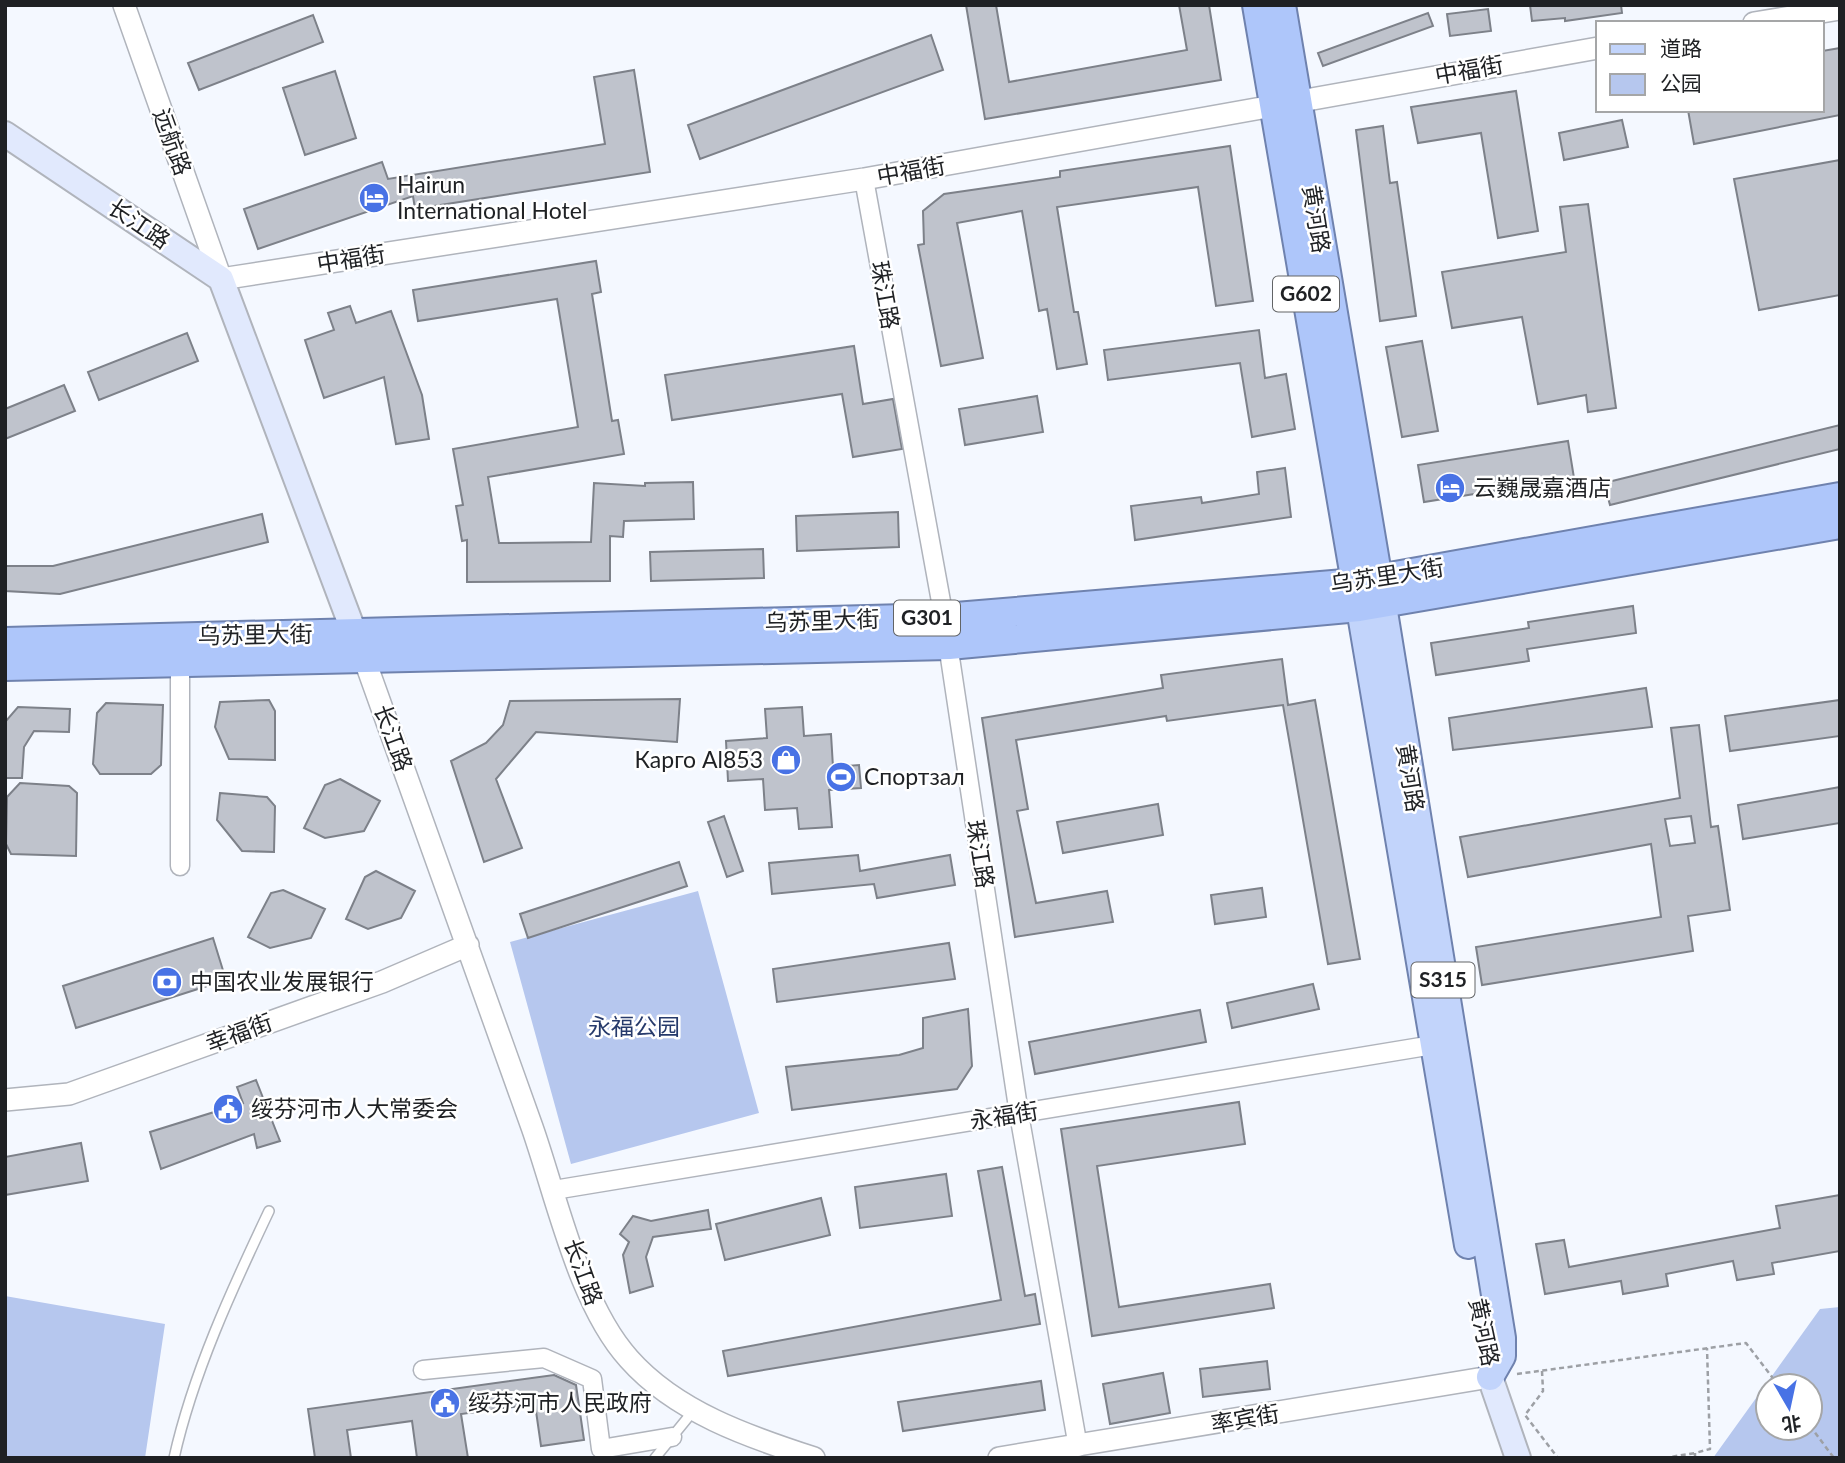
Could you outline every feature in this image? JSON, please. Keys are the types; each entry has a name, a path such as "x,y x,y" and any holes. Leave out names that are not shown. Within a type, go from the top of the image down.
{"highway":[{"name":"黄河路","path":"1257,5 1285,103 1369,593"},
{"name":"黄河路","path":"1281,5 1285,103"},
{"name":"乌苏里大街","path":"1369,593 1840,497"},
{"name":"乌苏里大街","path":"5,642 359,646 947,631 1369,593 1840,524"},
{"name":"乌苏里大街","path":"5,666 180,662 359,646"}],"main road":[{"name":"长江路","path":"5,134 221,279 359,646"},
{"name":"黄河路","path":"1369,593 1444,1043 1502,1338 1502,1356 1490,1377"},
{"path":"1490,1377 1518,1458"}],"street":[{"name":"远航路","path":"124,5 221,279"},
{"path":"1766,21 1840,9"},
{"name":"中福街","path":"221,279 864,179 1596,48"},
{"name":"珠江路","path":"864,179 947,631 1019,1114 1078,1447"},
{"name":"长江路","path":"359,646 468,945 554,1190 590,1302 607,1331 631,1361 694,1410"},
{"path":"180,662 180,866"},
{"name":"幸福街","path":"5,1100 69,1094 382,982 468,945"},
{"name":"永福街","path":"554,1190 1444,1043"},
{"path":"423,1370 544,1358 592,1379 601,1448 672,1437"},
{"name":"率宾街","path":"999,1458 1490,1377"},
{"path":"694,1410 763,1441 814,1458"}],"lane":[{"path":"174,1458 182,1421 243,1266 269,1211"},
{"path":"655,1458 694,1410"}],"path":[{"path":"1490,1377 1746,1343 1768,1372"},
{"path":"1707,1348 1710,1458"},
{"path":"1542,1371 1543,1391 1525,1415 1558,1458"},
{"path":"1822,1442 1834,1458"},
{"path":"1664,1458 1695,1456 1710,1449"}],"green space":[{"name":"永福公园","path":"698,891 759,1113 571,1164 510,942"},
{"path":"5,1296 165,1324 145,1458 5,1458"},
{"path":"1840,1307 1840,1458 1713,1458 1754,1401 1754,1442 1824,1442 1824,1372 1775,1372 1820,1309"}],"building":[{"path":"966,5 996,5 1009,82 1187,50 1179,5 1209,5 1221,80 985,119"},
{"path":"1530,5 1621,5 1622,13 1565,21 1565,18 1532,21"},
{"path":"1488,9 1491,31 1450,36 1447,14"},
{"path":"1428,13 1433,26 1323,66 1318,53"},
{"path":"313,15 323,42 199,90 188,63"},
{"path":"931,35 943,70 700,159 688,125"},
{"path":"1840,48 1840,115 1694,144 1688,112 1824,112 1824,51"},
{"path":"634,70 650,172 415,209 413,196 258,249 244,209 382,162 388,179 605,144 594,77"},
{"path":"335,71 356,138 305,155 283,88"},
{"path":"1516,91 1538,231 1498,238 1481,133 1418,143 1411,107"},
{"path":"1622,120 1628,147 1564,160 1559,133"},
{"path":"1383,126 1390,183 1397,182 1416,316 1380,321 1356,130"},
{"path":"1230,146 1253,301 1216,306 1198,187 1057,207 1074,312 1078,312 1087,364 1057,369 1047,309 1039,311 1022,211 957,223 983,358 941,366 918,245 924,244 923,211 944,194 1060,177 1060,171"},
{"path":"1840,160 1840,295 1759,310 1734,179"},
{"path":"1588,204 1616,408 1588,412 1586,395 1538,404 1522,317 1452,328 1442,272 1566,252 1560,207"},
{"path":"596,261 601,292 592,294 612,421 618,420 624,454 488,477 499,543 591,542 594,483 645,486 645,483 693,482 694,519 624,521 623,537 610,536 610,581 467,582 467,540 462,541 456,506 463,505 453,449 578,427 557,299 418,321 413,290"},
{"path":"350,306 356,323 391,311 422,395 429,439 396,444 384,377 324,398 305,340 334,330 328,313"},
{"path":"1259,330 1265,378 1286,374 1295,429 1252,437 1240,363 1108,380 1104,350"},
{"path":"187,333 198,361 99,400 88,372"},
{"path":"1422,341 1438,431 1402,437 1386,347"},
{"path":"854,346 863,404 893,399 902,449 853,457 842,394 672,420 665,375"},
{"path":"64,385 75,411 5,439 5,409"},
{"path":"1037,396 1043,432 965,445 959,409"},
{"path":"1840,425 1840,449 1610,505 1604,483"},
{"path":"1568,441 1574,478 1424,502 1418,465"},
{"path":"1285,468 1291,517 1135,540 1131,506 1201,497 1202,503 1259,494 1257,472"},
{"path":"898,512 899,547 797,551 796,516"},
{"path":"262,514 268,542 60,594 5,591 5,566 53,566"},
{"path":"763,549 764,578 651,581 650,552"},
{"path":"1633,606 1636,633 1527,649 1529,661 1436,675 1431,643 1529,628 1528,622"},
{"path":"1282,659 1288,705 1315,700 1360,959 1328,964 1283,705 1167,721 1166,716 1016,740 1028,809 1017,811 1036,903 1107,891 1113,922 1015,937 982,718 1163,688 1161,675"},
{"path":"1646,688 1652,727 1453,750 1449,718"},
{"path":"680,699 677,742 536,732 496,779 522,848 484,862 451,761 486,743 503,725 510,701"},
{"path":"269,700 275,711 275,760 229,759 215,727 220,702"},
{"path":"1840,700 1840,736 1730,751 1725,716"},
{"path":"106,703 163,705 161,765 151,774 100,774 93,764 97,713"},
{"path":"18,707 70,709 69,732 34,731 24,747 22,778 5,778 5,722"},
{"path":"802,707 804,736 831,734 833,767 859,765 861,788 829,790 832,827 799,829 797,808 765,810 763,779 728,781 726,741 767,738 765,709"},
{"path":"1699,725 1711,827 1718,826 1730,910 1688,916 1693,951 1482,985 1476,947 1661,917 1651,844 1468,877 1460,837 1680,798 1671,728","holes":["1691,816 1695,843 1670,846 1665,819"]},
{"path":"340,779 380,801 364,831 325,838 304,828 325,785"},
{"path":"20,783 69,786 77,793 76,856 11,854 6,844 7,797"},
{"path":"1840,787 1840,823 1743,839 1738,805"},
{"path":"220,793 267,797 275,806 274,852 242,851 217,820"},
{"path":"1158,804 1163,835 1063,853 1057,822"},
{"path":"724,816 743,871 727,877 708,822"},
{"path":"858,855 860,871 950,855 955,885 877,898 874,884 772,894 769,863"},
{"path":"679,862 687,886 528,938 520,914"},
{"path":"376,871 415,891 401,918 368,929 346,919 365,877"},
{"path":"1262,888 1266,917 1215,924 1211,895"},
{"path":"283,890 325,909 311,938 270,948 248,937 271,893"},
{"path":"213,938 226,980 76,1028 63,986"},
{"path":"949,943 955,979 777,1002 773,969"},
{"path":"1313,984 1319,1009 1232,1028 1227,1003"},
{"path":"968,1009 972,1066 957,1089 792,1110 786,1067 899,1055 923,1048 923,1018"},
{"path":"1200,1010 1206,1042 1035,1074 1029,1042"},
{"path":"256,1080 280,1141 257,1148 254,1134 161,1169 150,1132 243,1103 237,1087"},
{"path":"1239,1102 1245,1144 1097,1166 1119,1307 1270,1284 1274,1308 1092,1336 1061,1129"},
{"path":"81,1143 88,1181 5,1195 5,1157"},
{"path":"1002,1167 1025,1296 1035,1294 1040,1324 728,1376 723,1351 1001,1300 978,1171"},
{"path":"946,1174 952,1216 860,1228 855,1187"},
{"path":"1840,1195 1840,1251 1772,1263 1774,1274 1737,1280 1733,1261 1666,1274 1668,1286 1623,1294 1621,1281 1545,1294 1536,1244 1564,1240 1569,1267 1780,1228 1776,1206"},
{"path":"821,1198 830,1235 725,1260 716,1224"},
{"path":"708,1210 711,1229 653,1237 646,1257 653,1286 630,1293 623,1255 629,1242 620,1234 633,1216 651,1221"},
{"path":"1267,1361 1270,1389 1203,1397 1200,1369"},
{"path":"1163,1373 1170,1413 1110,1424 1103,1384"},
{"path":"554,1375 576,1385 584,1440 541,1446 535,1404 461,1414 468,1458 417,1458 412,1421 347,1430 351,1458 315,1458 308,1409"},
{"path":"1041,1381 1045,1410 903,1431 898,1402"}],"place":[{"name":"Hairun International Hotel","path":"374,198"},
{"name":"云巍晟嘉酒店","path":"1450,488"},
{"name":"Карго Al853","path":"786,760"},
{"name":"Спортзал","path":"841,777"},
{"name":"中国农业发展银行","path":"167,982"},
{"name":"绥芬河市人大常委会","path":"228,1109"},
{"name":"绥芬河市人民政府","path":"445,1403"}]}
